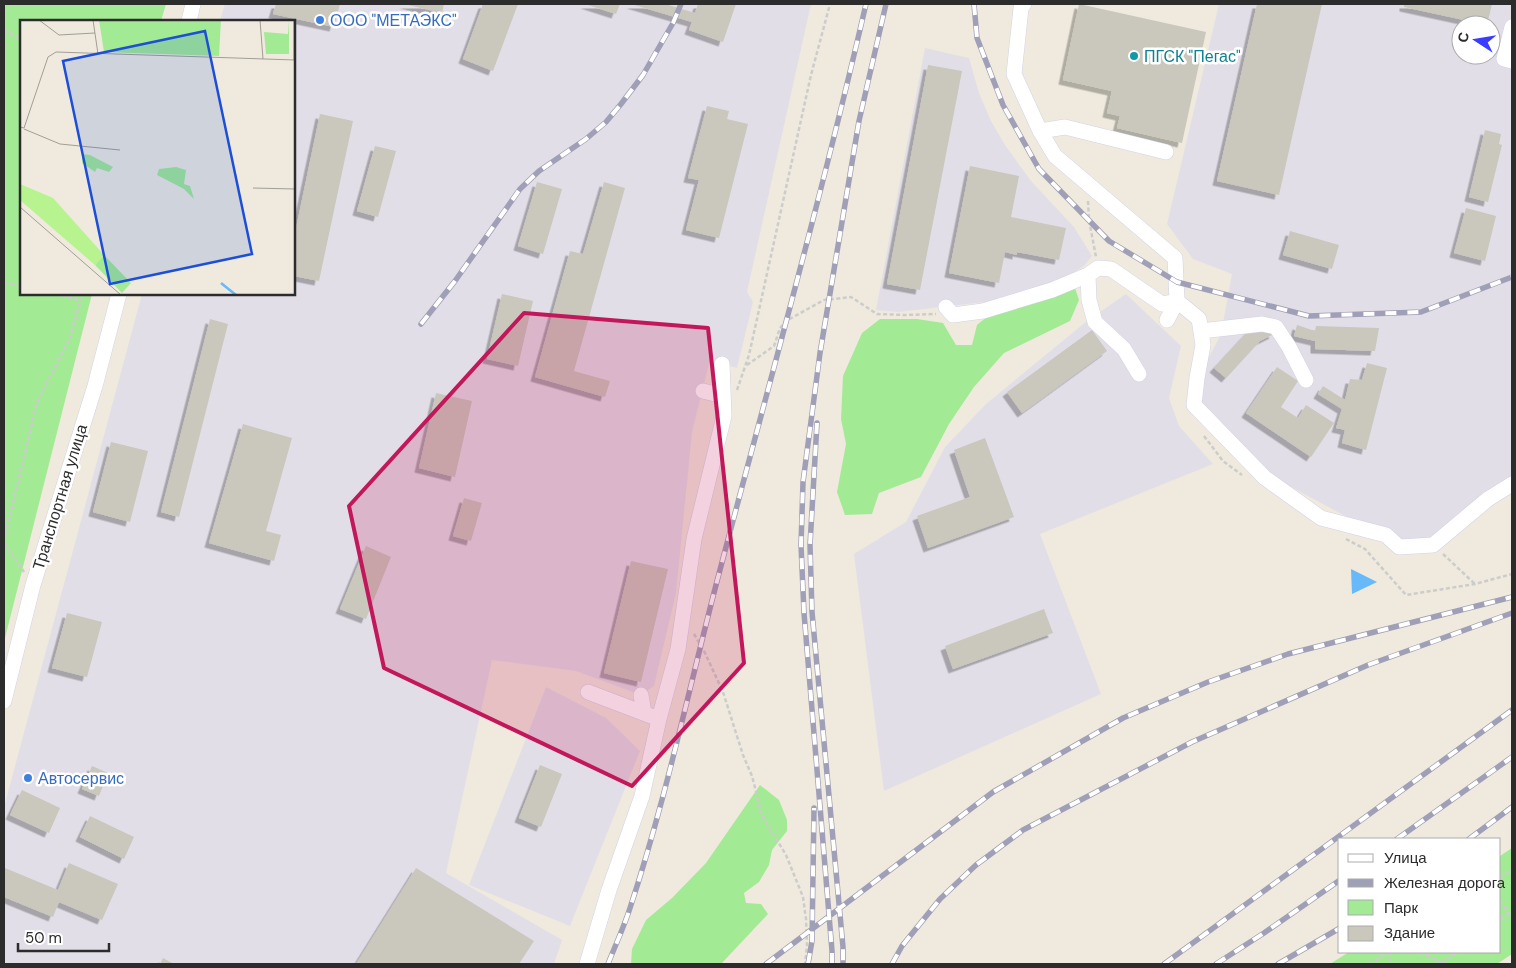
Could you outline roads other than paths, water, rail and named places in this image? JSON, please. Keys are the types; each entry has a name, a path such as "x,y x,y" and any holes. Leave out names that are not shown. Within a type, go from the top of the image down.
{"street":[{"path":"188,20 193,4"},
{"path":"1024,4 1021,8 1014,74 1040,131 1055,156 1175,258 1177,301 1167,320"},
{"path":"1512,27 1504,59 1512,61"},
{"path":"1040,131 1064,127 1166,152"},
{"path":"949,311 982,311 1052,290 1093,272 1111,269 1162,304 1177,301"},
{"path":"1093,272 1089,300 1095,322 1124,349 1139,374"},
{"name":"Транспортная улица","path":"4,702 33,585 95,386 118,295"},
{"path":"1177,301 1199,319 1203,345 1194,405 1265,478 1321,518 1386,535 1399,547 1432,545 1488,499 1512,484"},
{"path":"1200,330 1262,324 1276,327 1306,380"},
{"path":"587,964 609,890 642,796 658,719 678,649 694,539 729,395 722,364"},
{"path":"703,391 729,395"},
{"path":"588,692 658,719"},
{"path":"641,696 644,713"}],"water":[{"path":"1351,569 1377,582 1352,594"}],"railway":[{"path":"421,324 455,281 520,189 539,171 586,139 606,122 621,104 643,75 673,23 681,4"},
{"path":"608,964 643,868 665,788 716,585 812,222 866,4"},
{"path":"832,964 804,613 801,545 803,482 820,353 859,121 886,4"},
{"path":"974,4 977,38 1003,105 1039,169 1109,241 1177,282 1309,316 1421,312 1512,277"},
{"path":"817,423 810,545 812,612 843,964"},
{"path":"766,964 993,792 1123,718 1208,682 1288,654 1512,597"},
{"path":"892,964 902,946 940,899 976,865 1023,830 1192,742 1368,665 1512,613"},
{"path":"1164,964 1512,710"},
{"path":"1398,838 1512,757"},
{"path":"1470,838 1512,807"},
{"path":"808,964 812,941 814,808"},
{"path":"1216,964 1338,881"},
{"path":"1278,964 1338,929"}],"place":[{"name":"ООО \"МЕТАЭКС\"","path":"320,20"},
{"name":"ПГСК \"Пегас\"","path":"1134,56"},
{"name":"Автосервис","path":"28,778"}]}
